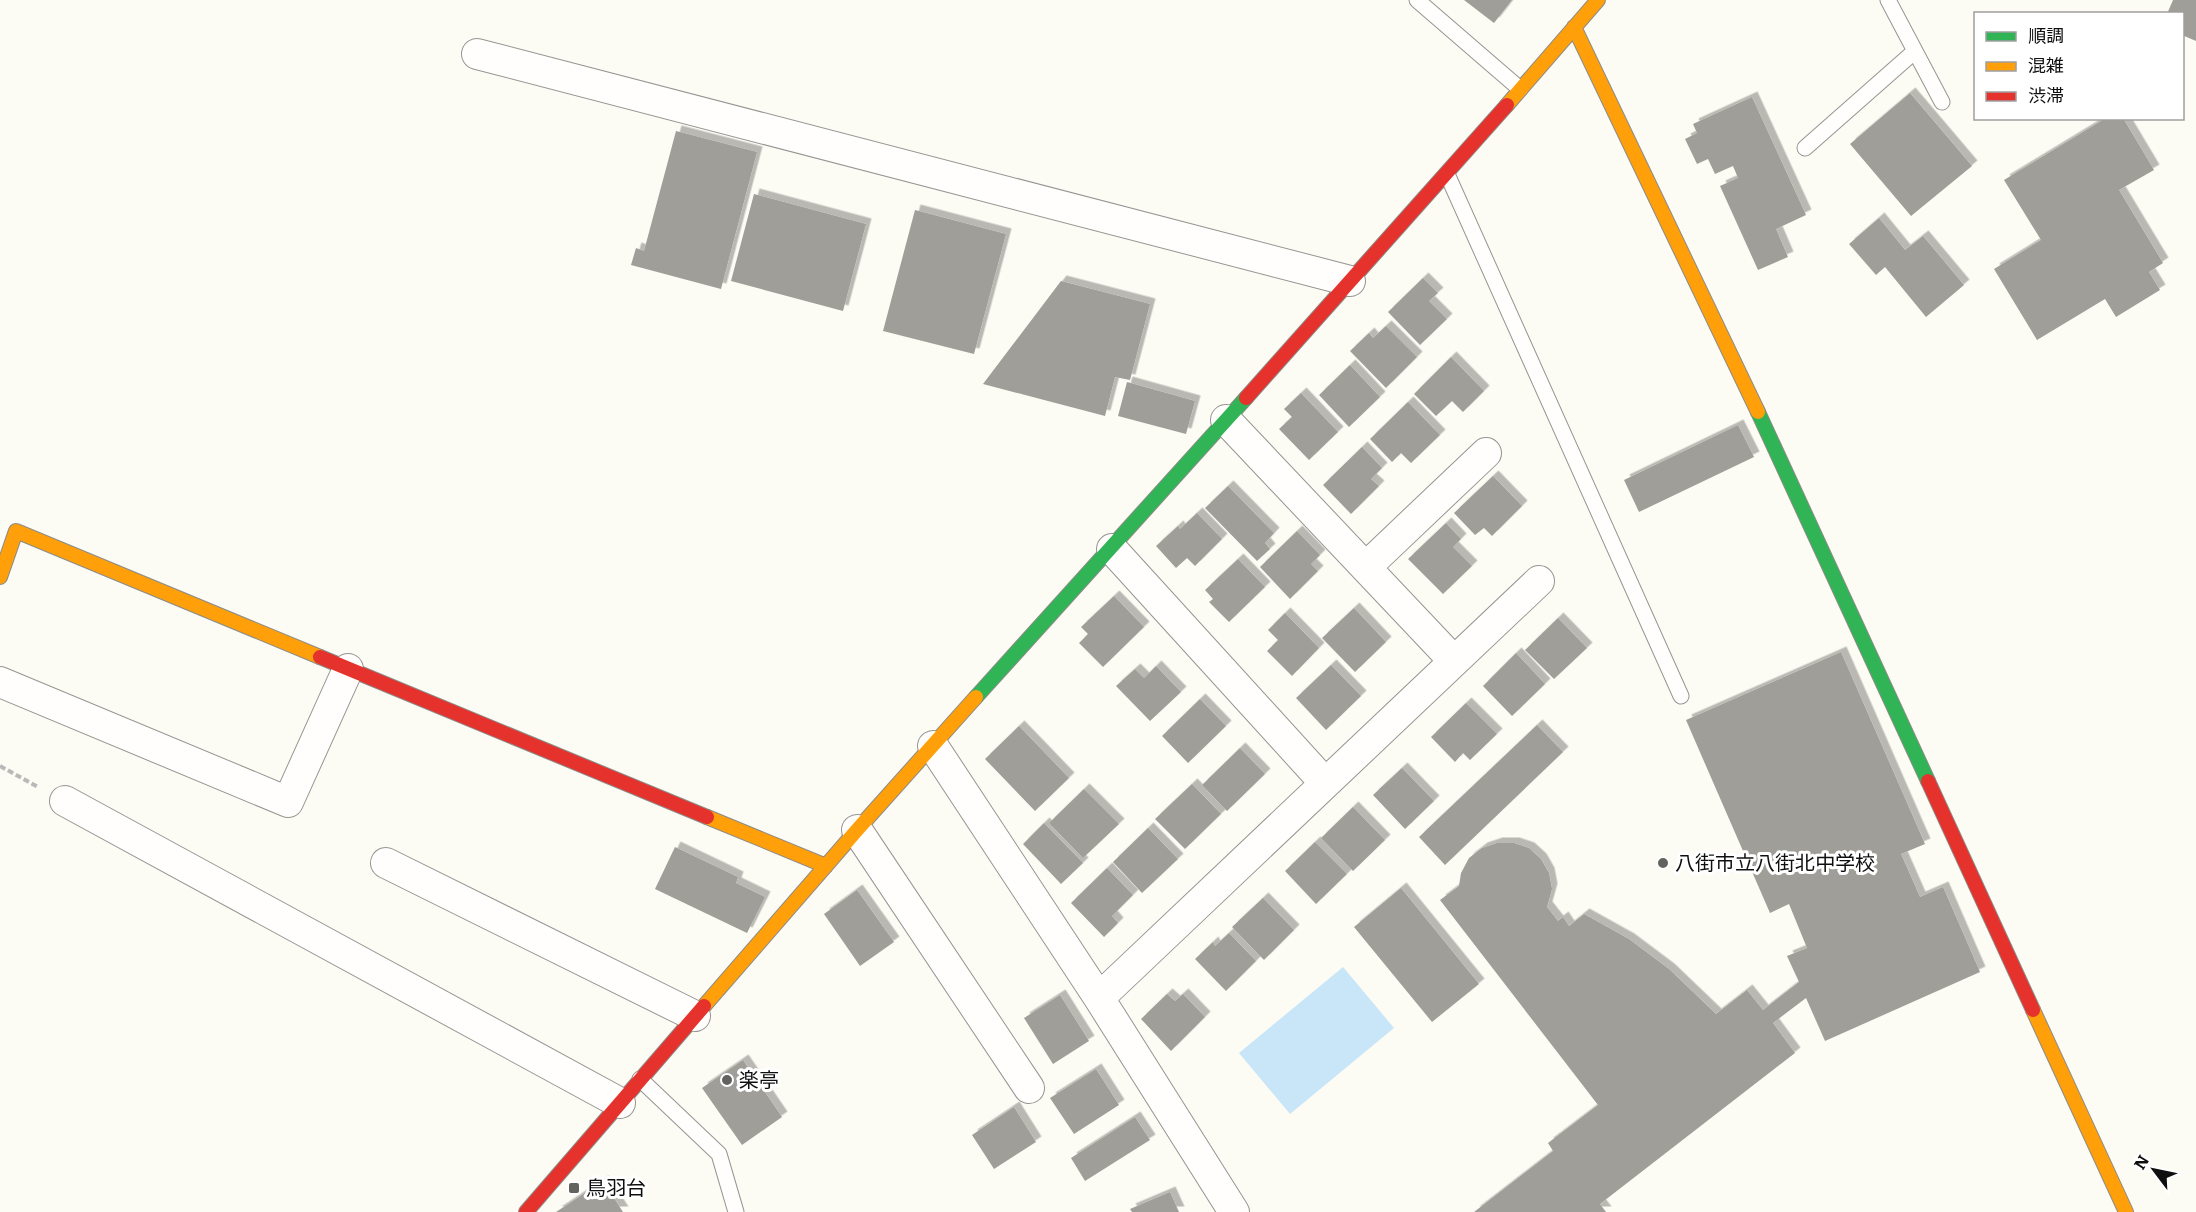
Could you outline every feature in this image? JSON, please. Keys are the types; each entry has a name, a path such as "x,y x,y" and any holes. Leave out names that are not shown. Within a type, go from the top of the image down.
{"street":[{"path":"528,1211 857,830 1447,174 1598,0"},
{"path":"1575,27 1751,397 2126,1212"},
{"path":"477,54 1350,280"},
{"path":"1226,420 1454,661"},
{"path":"1366,567 1486,453"},
{"path":"0,577 16,531 826,866"},
{"path":"1112,549 1325,783"},
{"path":"1099,998 1539,580"},
{"path":"0,682 288,802 348,669"},
{"path":"933,746 1099,998 1234,1212"},
{"path":"65,801 620,1103"},
{"path":"857,830 1029,1088"},
{"path":"386,863 695,1016"}],"lane":[{"path":"1417,0 1520,89"},
{"path":"1888,0 1942,102"},
{"path":"1805,148 1915,51"},
{"path":"1447,174 1681,696"},
{"path":"640,1079 719,1154 736,1212"}],"path":[{"path":"0,766 65,801"}],"water":[{"path":"1343,967 1394,1028 1290,1114 1239,1053"}],"building":[{"path":"1464,0 1512,0 1494,23"},
{"path":"2173,0 2196,0 2196,41 2184,36 2184,12 2168,12"},
{"path":"1910,93 1972,166 1911,216 1850,144"},
{"path":"1752,97 1806,215 1776,229 1788,257 1758,270 1720,186 1738,178 1733,166 1715,174 1708,159 1697,164 1685,139 1697,133 1693,124"},
{"path":"2103,120 2124,120 2154,170 2119,190 2163,263 2149,272 2160,290 2116,317 2105,299 2037,340 1994,269 2041,240 2004,180"},
{"path":"676,131 757,152 721,289 631,265 636,248 644,251"},
{"path":"754,194 866,224 843,311 731,281"},
{"path":"915,210 1006,234 974,354 883,331"},
{"path":"1879,218 1905,250 1923,236 1964,285 1926,317 1885,267 1876,275 1849,244"},
{"path":"1423,278 1438,293 1429,301 1447,319 1420,345 1388,312"},
{"path":"1061,281 1150,304 1130,380 1115,377 1105,416 983,384"},
{"path":"1386,326 1417,357 1386,388 1350,351 1369,333 1373,338"},
{"path":"1451,357 1484,391 1463,412 1452,401 1436,416 1414,394"},
{"path":"1350,365 1380,397 1349,427 1319,395"},
{"path":"1127,382 1195,401 1186,434 1118,416"},
{"path":"1301,393 1338,432 1309,460 1279,429 1292,417 1284,409"},
{"path":"1408,402 1440,435 1411,463 1401,453 1392,462 1370,439"},
{"path":"1738,425 1754,457 1639,512 1624,480"},
{"path":"1362,447 1382,468 1371,479 1379,486 1351,514 1323,485"},
{"path":"1493,476 1522,506 1492,536 1484,528 1475,535 1454,513"},
{"path":"1228,486 1274,533 1265,543 1270,549 1257,561 1205,508"},
{"path":"1197,513 1222,539 1195,566 1187,558 1176,568 1156,546 1178,526 1180,529"},
{"path":"1446,523 1461,539 1453,547 1472,566 1443,594 1408,559"},
{"path":"1297,531 1320,555 1311,564 1318,571 1290,599 1260,567"},
{"path":"1238,559 1265,587 1229,622 1209,602 1213,599 1205,590"},
{"path":"1114,596 1144,627 1103,667 1079,643 1088,634 1081,627"},
{"path":"1354,608 1386,642 1355,672 1322,638"},
{"path":"1285,613 1319,648 1292,676 1267,651 1278,640 1268,630"},
{"path":"1558,618 1587,648 1554,679 1525,650"},
{"path":"1841,652 1925,844 1901,854 1920,897 1943,887 1980,972 1825,1041 1806,998 1773,1023 1795,1053 1600,1204 1606,1212 1474,1212 1553,1151 1548,1143 1598,1105 1440,900 1459,886 1461,873 1469,858 1482,848 1497,843 1514,843 1529,848 1541,859 1549,873 1552,889 1547,907 1558,921 1563,917 1569,926 1584,914 1629,939 1669,969 1716,1014 1747,990 1763,1010 1799,982 1787,956 1807,948 1789,904 1770,913 1686,720"},
{"path":"1516,653 1545,684 1512,716 1483,686"},
{"path":"1331,665 1361,696 1326,730 1296,698"},
{"path":"1156,666 1181,692 1150,721 1116,686 1135,669 1144,678"},
{"path":"1200,699 1226,726 1188,763 1162,736"},
{"path":"1466,703 1497,734 1470,760 1463,753 1455,762 1431,737"},
{"path":"1537,725 1563,752 1445,865 1419,837"},
{"path":"1019,726 1069,778 1035,811 985,759"},
{"path":"1240,748 1265,774 1227,811 1202,785"},
{"path":"1402,768 1434,801 1405,829 1373,795"},
{"path":"1192,784 1221,814 1185,849 1155,819"},
{"path":"1084,789 1119,824 1083,858 1049,823"},
{"path":"1353,807 1385,840 1353,871 1321,838"},
{"path":"1044,823 1083,863 1061,884 1023,844"},
{"path":"1148,828 1178,859 1142,893 1113,862"},
{"path":"1315,842 1347,874 1316,904 1285,871"},
{"path":"675,847 738,877 736,883 765,897 747,933 655,889"},
{"path":"1107,868 1133,895 1112,916 1118,923 1104,937 1071,903"},
{"path":"1401,888 1479,984 1432,1022 1354,927"},
{"path":"857,890 894,942 860,966 824,914"},
{"path":"1263,898 1294,930 1264,960 1232,927"},
{"path":"1229,933 1256,961 1226,991 1195,959 1213,942 1215,946"},
{"path":"1167,994 1175,1001 1183,994 1205,1017 1171,1051 1141,1019"},
{"path":"1060,995 1089,1041 1053,1064 1024,1018"},
{"path":"743,1060 782,1117 742,1145 702,1088"},
{"path":"1096,1069 1119,1105 1074,1134 1050,1098"},
{"path":"1014,1107 1036,1142 994,1169 972,1135"},
{"path":"1135,1117 1150,1140 1085,1181 1071,1158"},
{"path":"603,1181 623,1212 556,1212"},
{"path":"1170,1192 1179,1212 1132,1212 1130,1209"}],"traffic: fast":[{"path":"976,697 1246,398"},
{"path":"1758,412 1928,781"}],"traffic: slow":[{"path":"1507,105 1598,0"},
{"path":"1574,27 1758,412"},
{"path":"0,577 16,531 320,657"},
{"path":"704,1006 976,697"},
{"path":"707,817 826,866"},
{"path":"2033,1010 2126,1212"}],"traffic: jam":[{"path":"1246,398 1507,105"},
{"path":"320,657 707,817"},
{"path":"1928,781 2033,1010"},
{"path":"526,1212 704,1006"}],"place":[{"name":"八街市立八街北中学校","path":"1663,863"},
{"name":"楽亭","path":"727,1080"},
{"name":"鳥羽台","path":"574,1188"}]}
